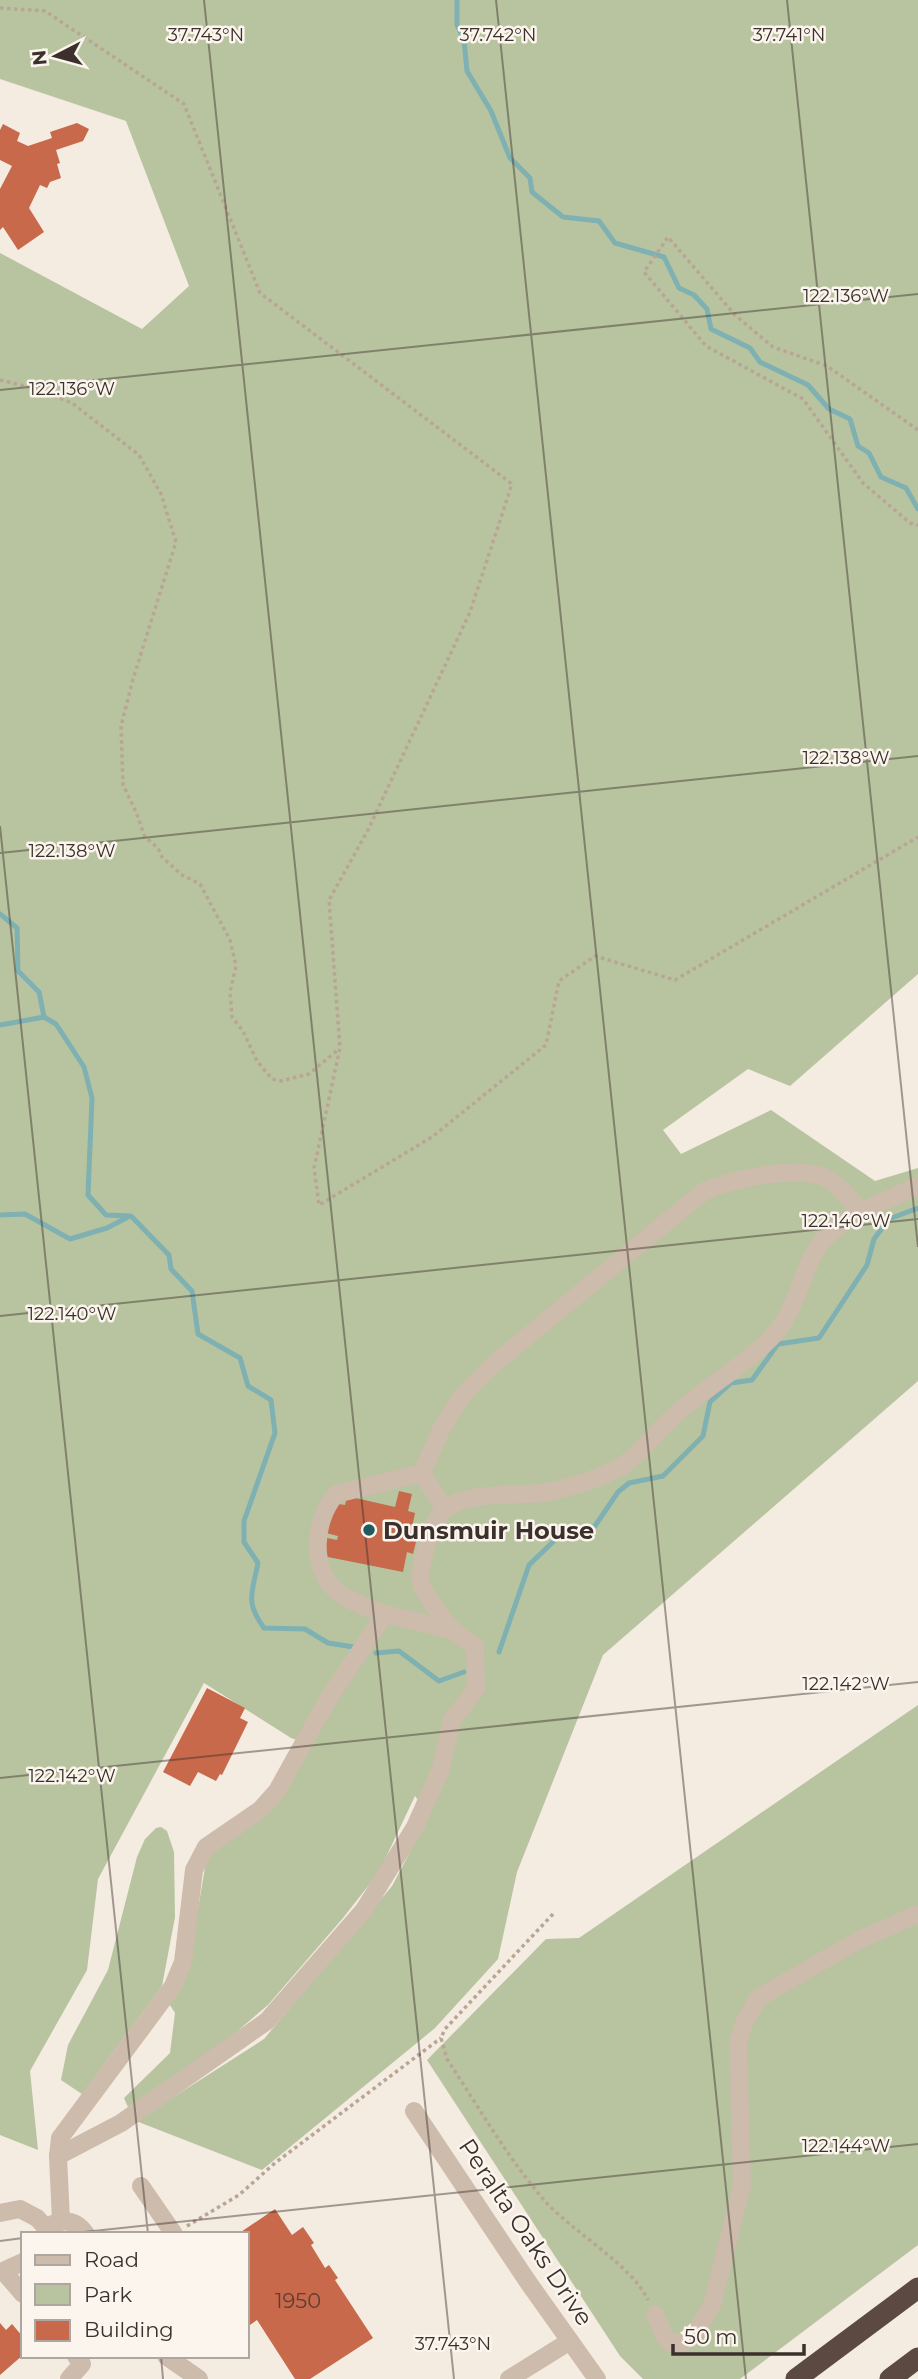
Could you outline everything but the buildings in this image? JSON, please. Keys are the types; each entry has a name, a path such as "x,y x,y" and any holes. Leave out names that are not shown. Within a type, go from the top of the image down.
{"highway":[{"path":"796,2379 918,2288"},
{"path":"890,2379 918,2358"}],"street":[{"path":"422,1473 441,1430 469,1388 495,1363 703,1192 739,1178 808,1172 830,1179 862,1212"},
{"path":"58,2156 121,2123 267,2021 363,1910 415,1826 440,1771 452,1720 476,1689 475,1646 452,1630 422,1586 423,1556 433,1525 445,1509 471,1498 543,1493 587,1482 628,1462 675,1414 744,1362 772,1337 793,1306 812,1256 834,1229 862,1212 918,1186"},
{"path":"422,1473 445,1509"},
{"path":"422,1473 336,1494 327,1505 320,1528 317,1548 319,1563 328,1584 341,1595 385,1614 452,1630"},
{"path":"51,2228 60,2138 173,1986 183,1962 194,1870 206,1847 260,1810 277,1791 327,1701 385,1614"},
{"path":"655,2314 664,2336 670,2343 682,2343 694,2335 712,2305 742,2185 738,2043 745,2021 758,1998 859,1940 918,1914"},
{"name":"Peralta Oaks Drive","path":"414,2111 597,2379"},
{"path":"141,2186 179,2231"},
{"path":"0,2213 20,2209 51,2228 76,2224 84,2232"},
{"path":"21,2263 3,2271 21,2292"},
{"path":"509,2379 570,2341"},
{"path":"69,2379 82,2364 78,2358"},
{"path":"169,2358 199,2379"}],"path":[{"path":"0,8 45,11 184,104 260,293 512,484 470,612 368,830 329,900 341,1048 314,1168 319,1205 432,1137 545,1045 559,981 595,956 675,980 918,837"},
{"path":"918,430 827,366 773,347 735,315 668,237 644,272 706,346 803,399 863,483 910,523 918,526"},
{"path":"0,380 33,388 72,403 139,455 160,494 176,542 121,726 123,785 145,837 158,848 162,857 182,874 200,884 222,922 236,965 230,992 232,1017 243,1031 257,1061 272,1079 281,1081 309,1074 341,1048"},
{"path":"179,2231 239,2195 275,2163 441,2038 445,2029 553,1914"},
{"path":"441,2038 447,2059 526,2177 546,2202 643,2290 655,2314"}],"green space":[{"path":"0,0 918,0 918,974 790,1086 748,1069 663,1130 681,1154 771,1110 875,1181 918,1168 918,1381 603,1655 517,1872 498,1959 435,2028 262,2170 136,2121 264,2039 392,1886 429,1816 415,1796 379,1872 268,2005 216,2049 128,2107 124,2098 170,2053 175,2013 168,2002 188,1968 207,1856 312,1745 291,1738 204,1683 98,1879 87,1970 30,2071 38,2150 0,2135 0,253 142,329 189,286 126,121 0,79"},
{"path":"918,1705 918,2245 740,2379 643,2379 620,2356 427,2060 546,1939 579,1938"},
{"path":"161,1827 167,1831 174,1852 175,1917 162,1986 82,2094 61,2080 68,2045 108,1970 137,1857 145,1839 156,1828"}],"waterway":[{"path":"457,0 457,25 464,40 467,71 491,111 510,158 530,178 532,192 563,217 599,221 615,243 664,257 679,288 694,295 707,309 711,329 750,348 760,362 808,385 829,409 850,419 858,446 869,453 881,477 906,488 918,509"},
{"path":"0,914 17,928 18,971 39,992 44,1017 56,1024 84,1067 92,1098 88,1195 106,1215 131,1216 169,1255 171,1269 192,1291 198,1334 240,1358 248,1386 271,1400 275,1433 244,1521 244,1542 258,1563 252,1590 254,1611 264,1628 305,1629 328,1643 354,1647"},
{"path":"0,1025 44,1017"},
{"path":"499,1652 529,1565 556,1539 595,1526 618,1492 629,1483 663,1476 703,1436 710,1402 731,1383 752,1380 778,1344 819,1338 867,1265 874,1239 889,1219 918,1208"},
{"path":"0,1215 25,1214 70,1239 107,1228 128,1217"},
{"path":"376,1653 399,1651 439,1681 464,1672"}],"place":[{"name":"Dunsmuir House","path":"369,1530"}]}
